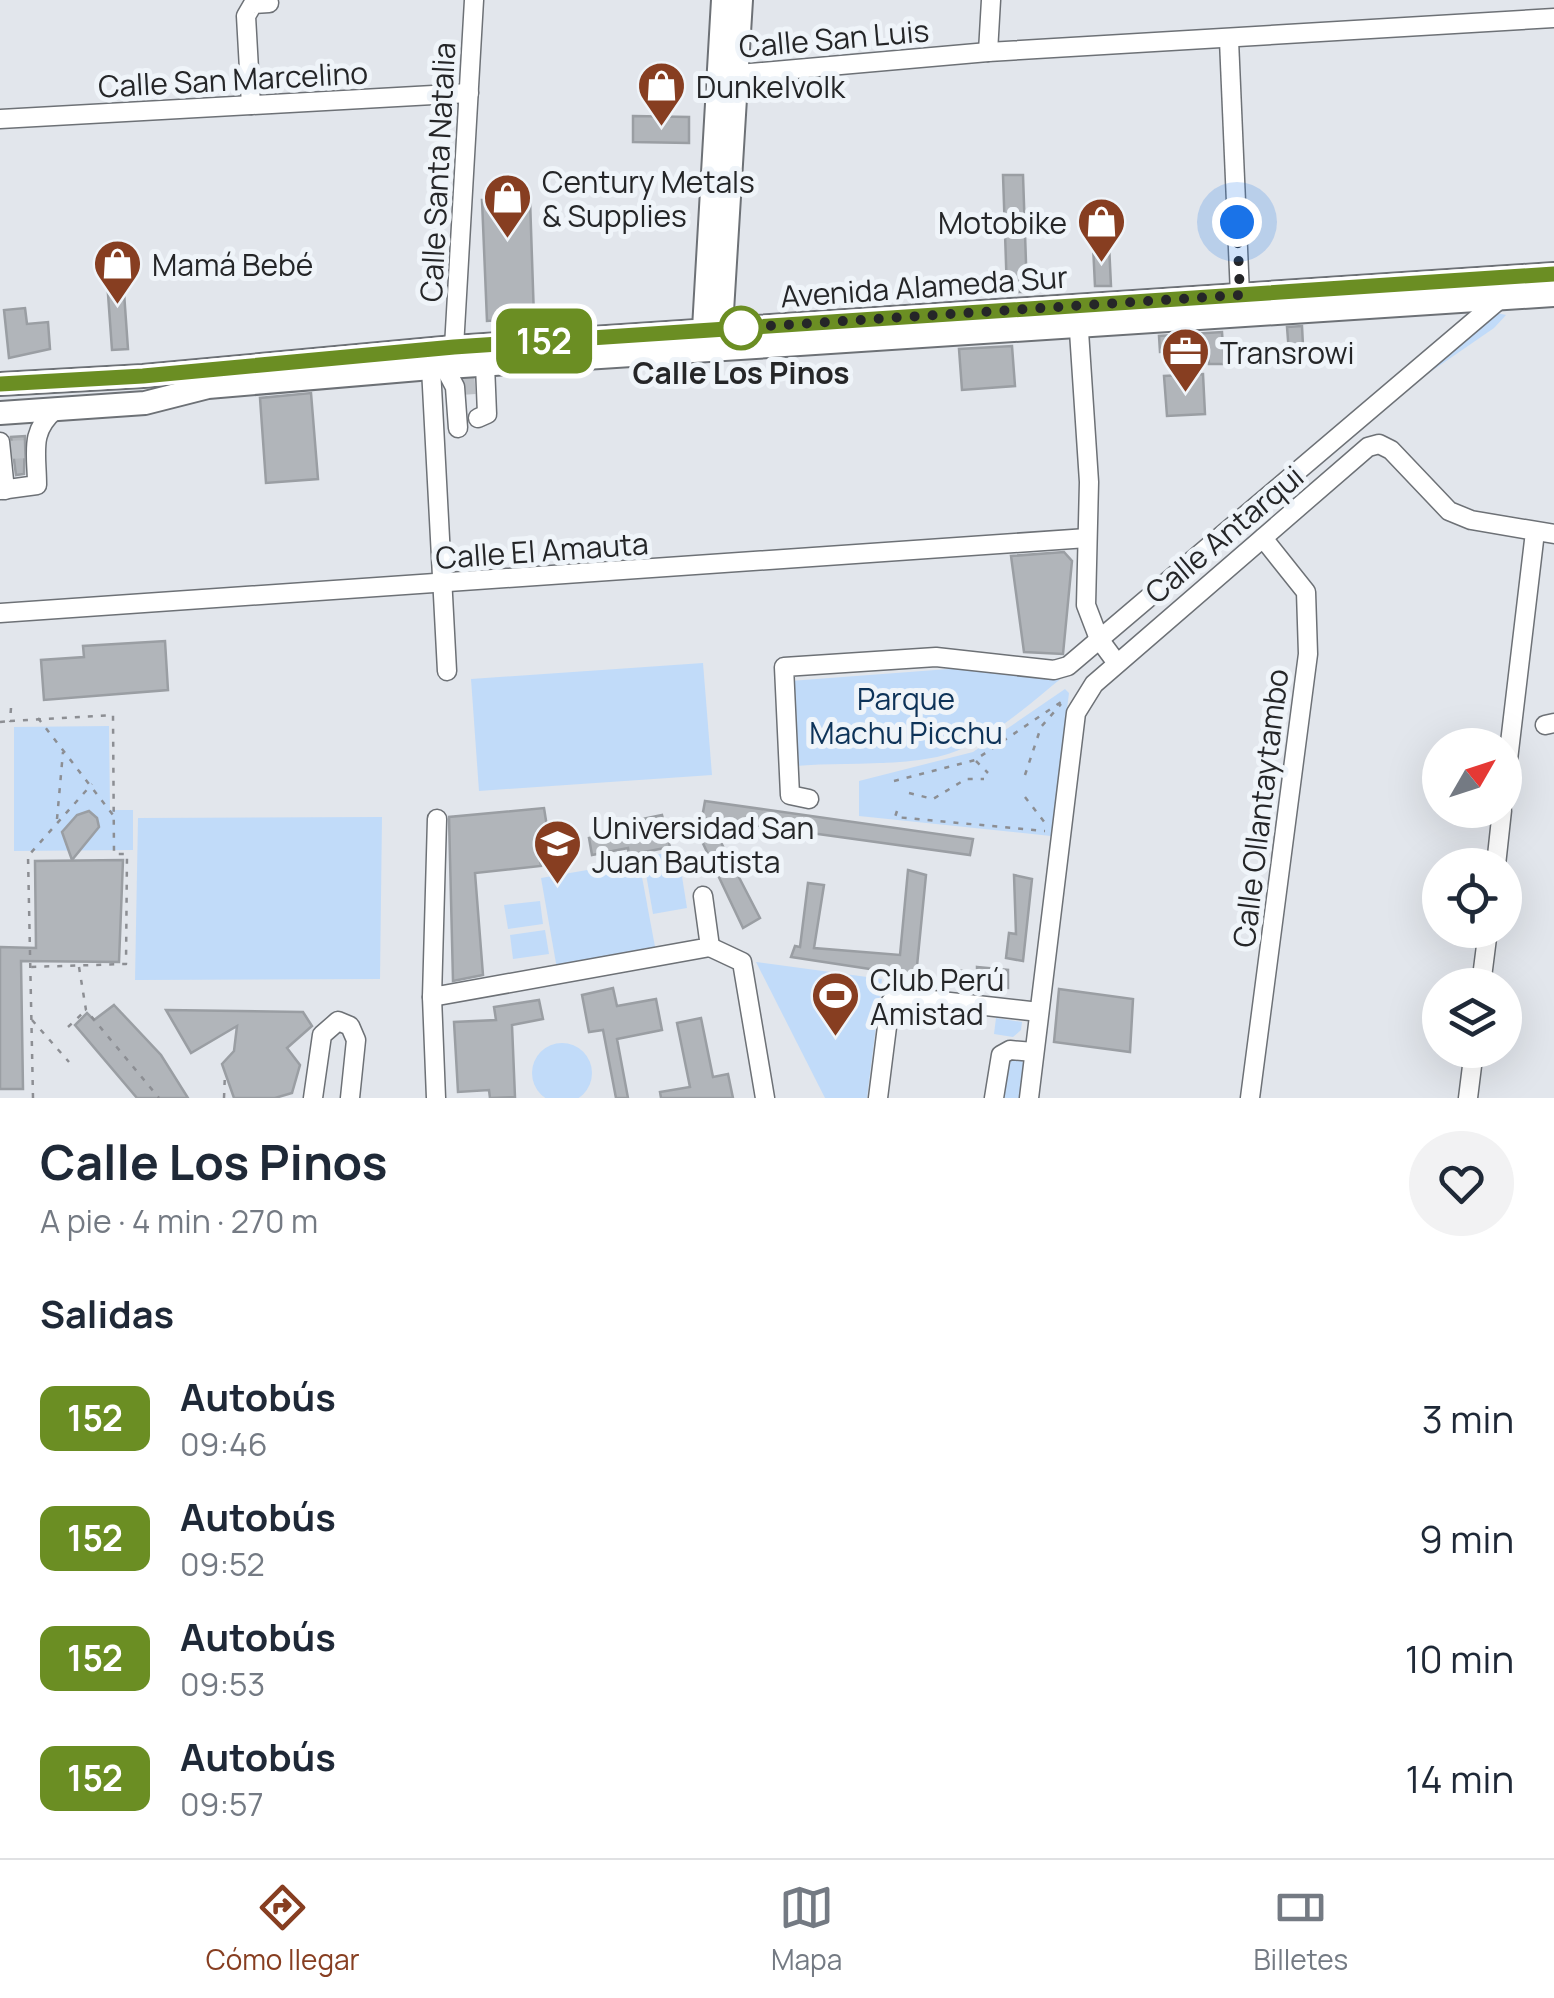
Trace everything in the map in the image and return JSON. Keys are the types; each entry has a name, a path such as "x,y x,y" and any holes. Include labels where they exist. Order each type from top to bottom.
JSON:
{"main road":[{"path":"712,339 727,74 723,0"},
{"path":"727,74 742,0"},
{"name":"Avenida Alameda Sur","path":"1078,315 1240,295 1554,274"},
{"name":"Avenida Alameda Sur","path":"0,413 146,403 208,387 458,376 712,339 1078,315 1554,295"},
{"name":"Avenida Alameda Sur","path":"0,384 143,376 458,376 712,339"}],"street":[{"name":"Calle Santa Natalia","path":"458,376 474,0"},
{"path":"988,52 991,0"},
{"path":"251,105 246,16 253,4 269,4"},
{"name":"Calle San Luis","path":"727,74 988,52 1554,18"},
{"path":"1229,40 1240,295"},
{"name":"Calle San Marcelino","path":"0,119 469,93"},
{"path":"809,799 790,796 784,667 936,657 1054,670 1068,666 1499,300"},
{"path":"1078,315 1089,482 1086,606 1099,639 1116,662"},
{"path":"458,376 466,424"},
{"path":"435,439 487,414 458,376"},
{"path":"447,671 435,439 458,376"},
{"path":"2,448 2,490 36,487 31,448 37,428 55,410"},
{"name":"Calle Antarqui","path":"1029,1098 1076,713 1082,698 1116,662 1368,448 1379,444 1390,450 1449,511 1471,520 1544,533"},
{"path":"1514,728 1544,533"},
{"name":"Calle El Amauta","path":"0,613 1087,538"},
{"name":"Calle Ollantaytambo","path":"1250,1098 1308,654 1306,592 1263,538"},
{"path":"436,1098 432,997 437,819"},
{"path":"703,896 710,948"},
{"path":"432,997 710,948 742,962 766,1098"},
{"path":"878,1098 890,1002 896,996 1039,1012"},
{"path":"313,1098 322,1036 338,1021 350,1026 356,1040 350,1098"},
{"path":"994,1098 1000,1055 1010,1050 1034,1052"},
{"path":"1468,1098 1472,1068"}],"path":[{"path":"1063,718 1065,699"},
{"path":"894,781 975,760 1065,699"},
{"path":"1024,776 1041,728 1065,699"},
{"path":"10,721 11,708"},
{"path":"0,722 113,715 114,854 128,854 126,964 29,967"},
{"path":"38,717 114,818"},
{"path":"62,831 56,823 63,751"},
{"path":"975,760 988,773"},
{"path":"909,793 933,799 966,779 984,779"},
{"path":"33,1098 28,856 92,784"},
{"path":"1025,797 1048,828"},
{"path":"1048,828 1051,810"},
{"path":"898,812 896,816 1048,828"},
{"path":"79,966 86,1010 158,1098"},
{"path":"22,1010 30,1010"},
{"path":"68,1026 86,1010"},
{"path":"31,1019 69,1062"},
{"path":"22,1033 31,1033"},
{"path":"23,1065 32,1064"},
{"path":"224,1098 225,1073"}],"green space":[{"path":"1497,313 1506,315 1494,328 1407,388"},
{"path":"703,663 712,775 479,791 471,679"},
{"name":"Parque Machu Picchu","path":"975,667 1063,677 994,731 948,754 893,762 795,766 790,681"},
{"name":"Parque Machu Picchu","path":"1065,689 1069,693 1051,836 859,816 859,781 973,752"},
{"path":"109,726 110,810 133,810 133,850 14,851 14,727"},
{"path":"382,817 380,979 135,980 138,818"},
{"path":"678,851 687,908 653,914 643,857"},
{"path":"639,861 656,952 557,969 541,878"},
{"path":"540,901 543,924 508,929 504,905"},
{"path":"545,930 549,954 513,959 510,935"},
{"name":"Club Perú Amistad","path":"756,962 882,979 867,1098 825,1098"},
{"path":"996,1018 1022,1022 1021,1030 1013,1037 994,1034"},
{"path":"551,1046 573,1046 589,1062 589,1084 576,1098 548,1098 535,1084 535,1062"},
{"path":"1015,1056 1024,1063 1020,1098 998,1098 1003,1064"}],"building":[{"name":"Dunkelvolk","path":"633,116 689,117 689,143 633,142"},
{"path":"1003,175 1023,175 1027,292 1007,292"},
{"name":"Century Metals & Supplies","path":"530,199 534,318 487,321 482,200"},
{"name":"Motobike","path":"1109,244 1111,286 1095,286 1093,245"},
{"name":"Mamá Bebé","path":"122,264 128,349 112,350 106,266"},
{"path":"25,308 27,324 48,322 50,349 9,358 4,310"},
{"path":"1302,326 1304,365 1290,366 1287,327"},
{"path":"1222,332 1224,364 1209,364 1208,350 1160,352 1159,336"},
{"path":"1012,346 1015,386 962,390 959,349"},
{"name":"Transrowi","path":"1203,374 1205,414 1167,416 1164,376"},
{"path":"311,393 318,479 266,483 260,398"},
{"path":"25,436 24,474 16,475 11,437"},
{"path":"1064,552 1072,561 1063,654 1024,652 1011,556"},
{"path":"165,641 168,690 44,700 41,660 84,657 83,646"},
{"path":"705,801 973,839 970,855 702,818"},
{"path":"544,808 550,846 538,847 541,866 475,873 483,975 453,981 449,817"},
{"path":"89,811 97,818 99,827 72,860 62,832 77,815"},
{"path":"662,815 670,847 629,855 628,848 592,855 589,838 624,831 623,823"},
{"path":"713,827 760,918 743,928 699,835"},
{"path":"123,860 119,962 21,961 23,1089 0,1089 0,947 36,948 35,861"},
{"path":"908,870 926,875 916,976 791,957 795,946 800,947 808,883 824,885 814,948 900,955"},
{"path":"1014,875 1032,879 1023,961 1006,958 1009,933 1016,934"},
{"path":"977,967 1008,970 1008,988 946,985 948,968 977,974"},
{"path":"613,988 617,1006 656,999 662,1030 617,1039 628,1098 616,1098 603,1030 589,1032 582,995"},
{"path":"1059,989 1133,999 1130,1052 1054,1042"},
{"path":"539,1000 543,1019 512,1025 515,1097 490,1098 489,1090 458,1092 454,1022 496,1020 494,1007"},
{"path":"114,1005 161,1055 188,1098 137,1098 75,1025 87,1013 94,1020"},
{"path":"166,1010 303,1012 312,1026 287,1048 300,1065 292,1093 275,1098 234,1098 222,1064 234,1051 237,1026 191,1053"},
{"path":"701,1018 713,1077 728,1074 733,1098 661,1098 660,1092 690,1087 677,1023"}],"tunnel":[{"path":"460,386 475,385"},
{"path":"6,450 28,449"}],"bus line":[{"name":"152","path":"0,384 143,376 454,347 1554,274"}],"place":[{"name":"Dunkelvolk","path":"661,128"},
{"name":"Century Metals & Supplies","path":"507,240"},
{"name":"Motobike","path":"1102,264"},
{"name":"Mamá Bebé","path":"117,306"},
{"name":"Calle Los Pinos","path":"741,328"},
{"name":"Transrowi","path":"1185,394"},
{"name":"Universidad San Juan Bautista","path":"557,886"},
{"name":"Club Perú Amistad","path":"835,1038"}],"route":[{"path":"741,328 1240,295 1237,222"}]}
